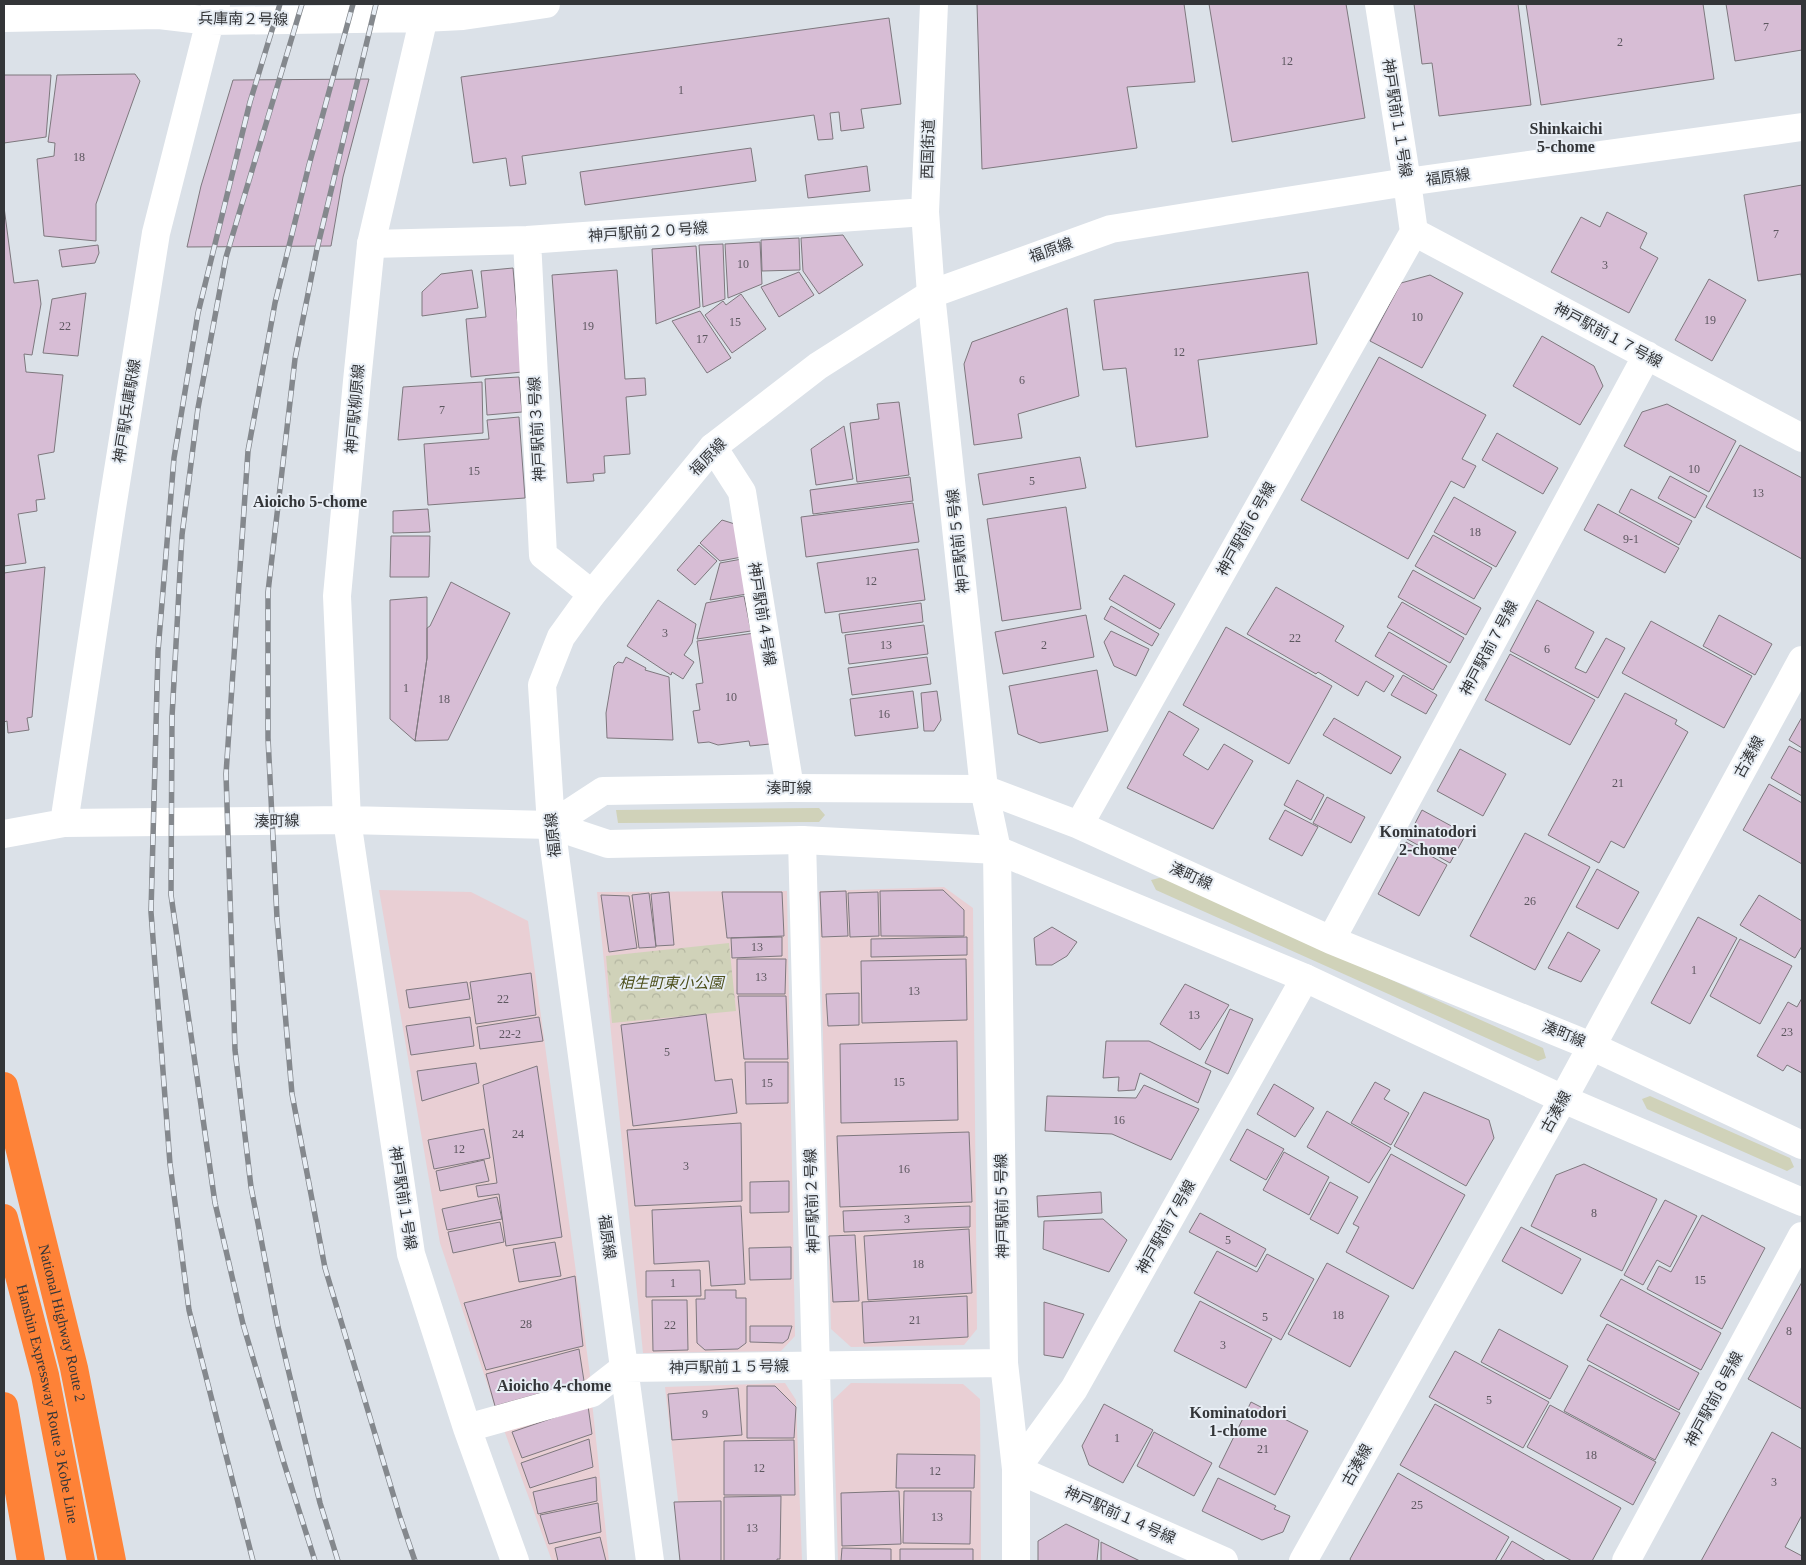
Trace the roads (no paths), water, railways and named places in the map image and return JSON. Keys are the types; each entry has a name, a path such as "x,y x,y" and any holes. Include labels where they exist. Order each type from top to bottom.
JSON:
{"highway":[{"name":"National Highway Route 2","path":"4,1086 74,1368 112,1560"},
{"name":"Hanshin Expressway Route 3 Kobe Line","path":"4,1218 45,1375 81,1561"},
{"path":"4,1406 31,1561"}],"street":[{"name":"兵庫南２号線","path":"4,18 74,10 159,15 213,12 425,11 463,16 546,4"},
{"name":"西国街道","path":"931,294 925,212 934,4"},
{"name":"神戸駅前１１号線","path":"1379,4 1414,232"},
{"name":"神戸駅柳原線","path":"347,820 337,596 371,244 425,11"},
{"name":"神戸駅兵庫駅線","path":"64,823 156,233 213,12"},
{"name":"福原線","path":"650,1561 551,825 542,685 561,637 592,594 713,447 818,366 931,294 1112,228 1407,182 1802,127"},
{"name":"神戸駅前２０号線","path":"371,244 527,240 925,212"},
{"name":"神戸駅前１７号線","path":"1414,232 1802,438"},
{"name":"神戸駅前６号線","path":"1079,825 1414,232"},
{"name":"神戸駅前３号線","path":"527,240 543,555 592,594"},
{"name":"神戸駅前５号線","path":"931,294 984,788"},
{"name":"神戸駅前７号線","path":"1331,940 1647,355"},
{"name":"神戸駅前４号線","path":"713,447 742,492 790,788"},
{"name":"古湊線","path":"1303,1561 1563,1099 1802,660"},
{"name":"湊町線","path":"551,825 603,791 790,788 984,788 1079,825 1331,940 1591,1046 1802,1144"},
{"path":"984,788 997,850"},
{"name":"湊町線","path":"4,834 64,823 347,820 551,825 608,844 802,840 997,850 1305,978 1563,1099 1802,1202"},
{"name":"神戸駅前１号線","path":"347,820 411,1254 467,1428 515,1561"},
{"name":"神戸駅前２号線","path":"802,840 821,1561"},
{"name":"神戸駅前５号線","path":"997,850 1004,1363 1016,1469 1016,1561"},
{"name":"神戸駅前７号線","path":"1016,1469 1074,1390 1305,978"},
{"name":"神戸駅前８号線","path":"1626,1561 1802,1236"},
{"name":"神戸駅前１５号線","path":"624,1368 1004,1363"},
{"path":"467,1428 592,1393 624,1368"},
{"name":"神戸駅前１４号線","path":"1016,1469 1224,1561"}],"railway":[{"path":"253,1561 189,1310 170,1164 151,912 158,651 174,458 198,313 250,102 280,4"},
{"path":"302,4 226,257 198,408 182,535 172,717 171,895 215,1203 243,1324 315,1561"},
{"path":"338,1561 320,1503 278,1327 251,1187 235,1050 226,774 248,451 275,303 309,165 353,4"},
{"path":"376,4 317,249 295,359 268,592 268,738 277,918 292,1094 325,1268 415,1561"}],"district":[{"name":"Shinkaichi 5-chome","path":"1566,137"},
{"name":"Aioicho 5-chome","path":"310,501"},
{"name":"Kominatodori 2-chome","path":"1428,840"},
{"name":"Aioicho 4-chome","path":"554,1385"},
{"name":"Kominatodori 1-chome","path":"1238,1421"}],"park label":[{"name":"相生町東小公園","path":"671,983"}]}
